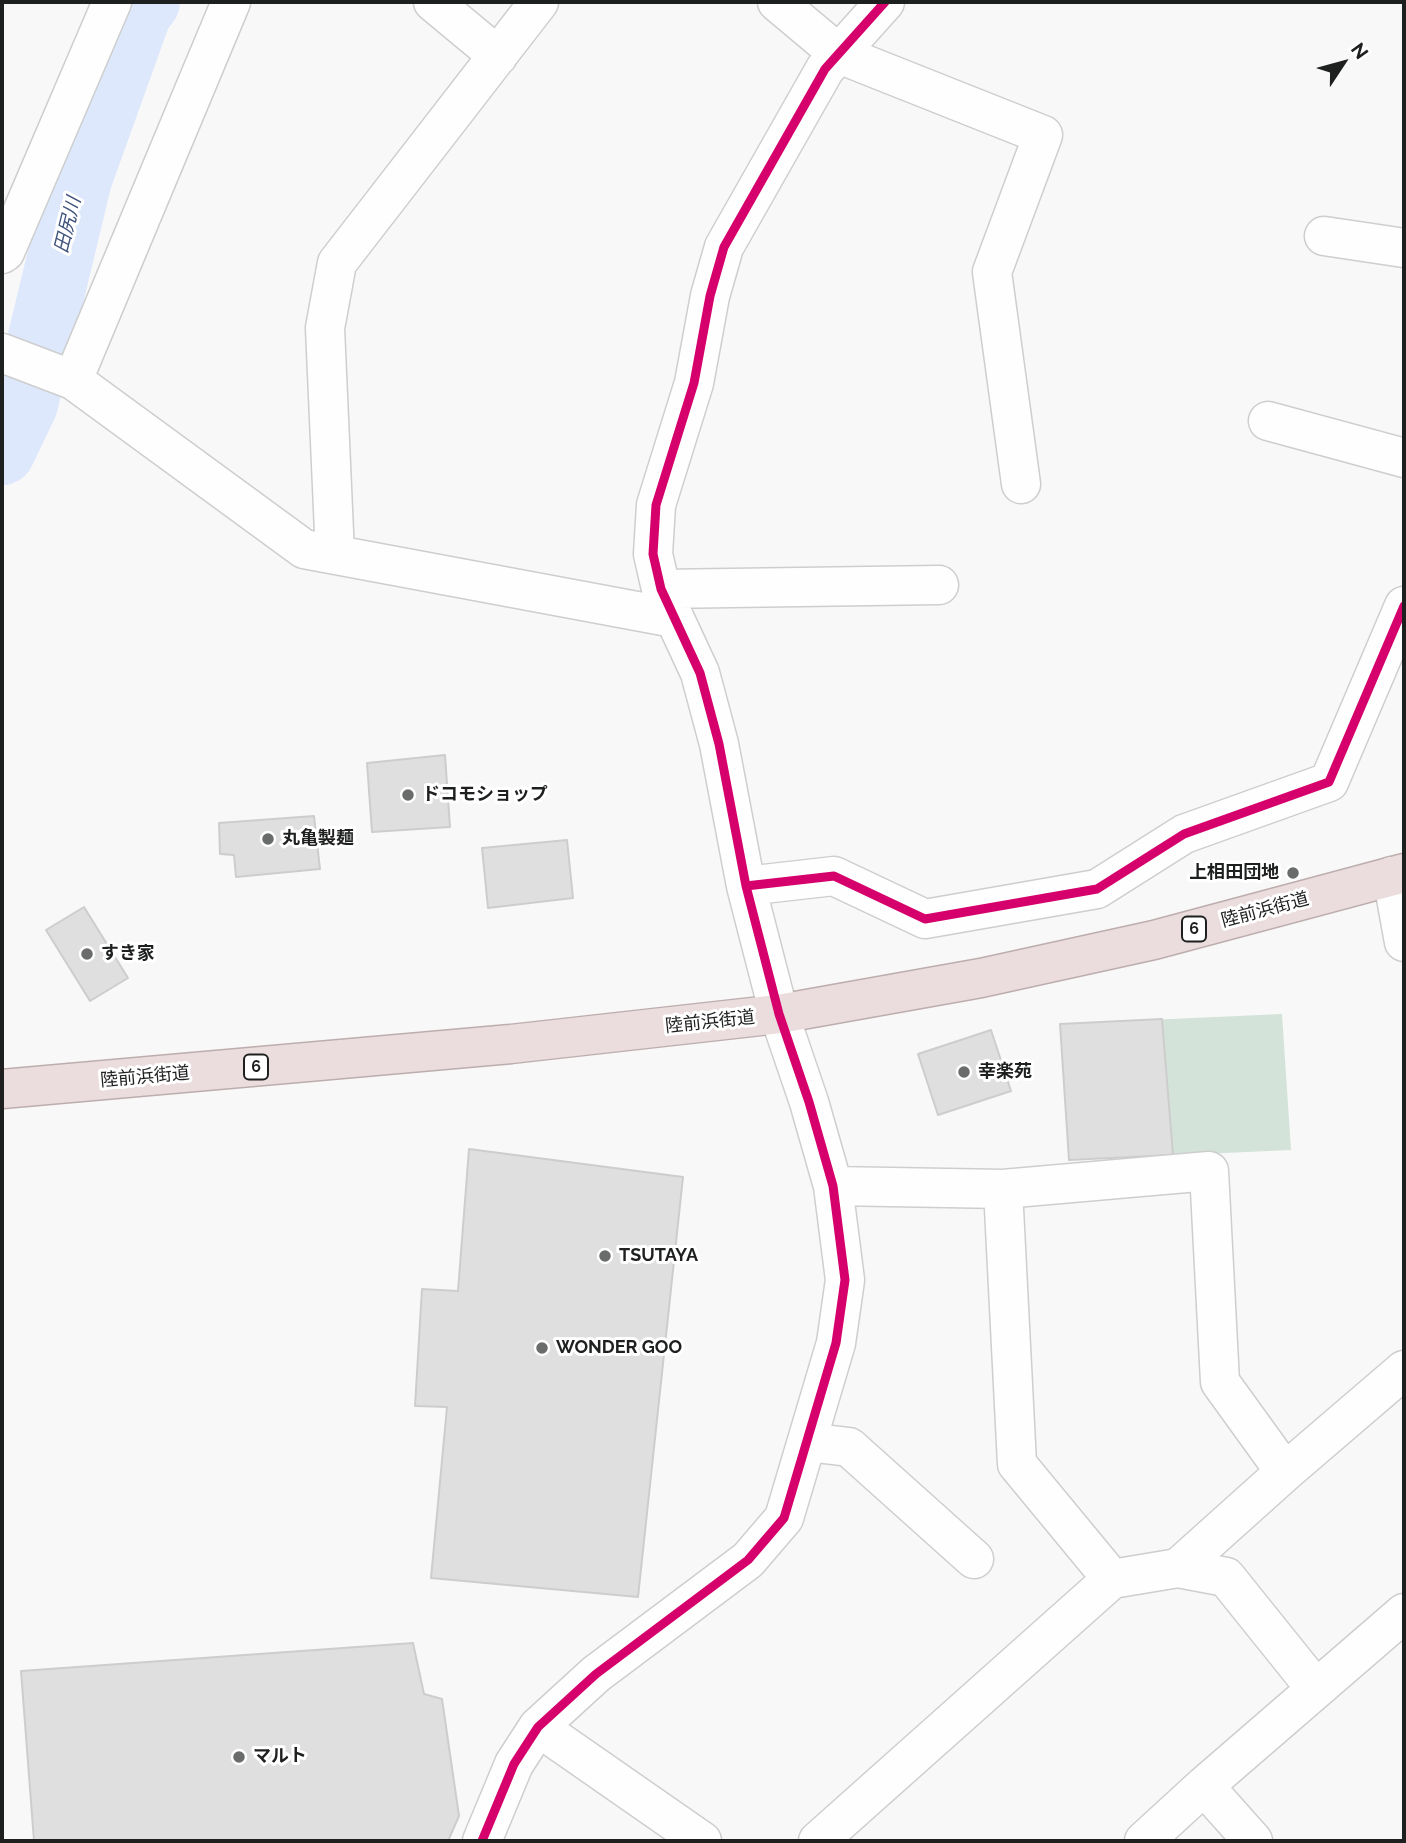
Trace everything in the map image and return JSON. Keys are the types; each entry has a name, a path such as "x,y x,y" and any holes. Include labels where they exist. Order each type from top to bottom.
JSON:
{"highway":[{"name":"陸前浜街道","path":"2,1089 511,1044 779,1014 981,978 1154,940 1398,874"}],"street":[{"path":"2,254 112,2"},
{"path":"64,377 231,2"},
{"path":"433,2 498,56"},
{"path":"335,555 325,328 337,262 540,2"},
{"path":"776,2 839,54 1044,135 992,272 1021,484"},
{"path":"482,1841 514,1764 538,1727 596,1674 748,1560 784,1518 836,1343 845,1280 833,1186 809,1102 779,1014 746,886 719,744 704,685 667,603 653,554 656,505 694,383 710,296 724,247 825,69 885,2"},
{"path":"1324,236 1404,248"},
{"path":"7,355 64,377 304,549 667,603 939,585"},
{"path":"1268,421 1404,458"},
{"path":"746,886 834,876 925,919 1097,889 1184,834 1329,782 1404,606"},
{"path":"1398,874 1404,942"},
{"path":"833,1186 1003,1189 1209,1171 1220,1382 1285,1472"},
{"path":"1003,1189 1017,1464 1112,1579"},
{"path":"1178,1568 1404,1370"},
{"path":"807,1442 849,1447 974,1559"},
{"path":"818,1841 1112,1579 1178,1568 1226,1577 1316,1689"},
{"path":"1144,1841 1404,1613"},
{"path":"538,1727 702,1841"},
{"path":"1204,1786 1253,1841"}],"shaded area":[{"path":"1282,1014 1291,1150 1069,1160 1060,1024"}],"building":[{"name":"ドコモショップ","path":"445,755 450,827 372,832 367,763"},
{"name":"丸亀製麺","path":"314,816 320,869 236,877 234,855 220,854 219,823"},
{"path":"567,840 573,898 488,908 482,848"},
{"name":"すき家","path":"84,907 128,978 90,1001 46,930"},
{"path":"1162,1019 1173,1155 1069,1160 1060,1024"},
{"name":"幸楽苑","path":"991,1030 1011,1091 938,1115 918,1054"},
{"name":"WONDER GOO","path":"469,1149 683,1177 638,1597 431,1578 447,1407 415,1406 422,1289 458,1291"},
{"name":"マルト","path":"413,1643 424,1694 442,1699 459,1816 448,1841 34,1841 21,1671"}],"waterway":[{"name":"田尻川","path":"2,452 25,404 79,179 139,12 147,2"}],"cycle path":[{"path":"482,1841 514,1764 538,1727 596,1674 748,1560 784,1518 836,1343 845,1280 833,1186 809,1102 779,1014 746,886 719,744 700,673 661,589 653,554 656,505 694,383 710,296 724,247 825,69 885,2"},
{"path":"746,886 834,876 925,919 1097,889 1184,834 1329,782 1404,606"}],"place":[{"name":"ドコモショップ","path":"408,795"},
{"name":"丸亀製麺","path":"268,839"},
{"name":"上相田団地","path":"1293,873"},
{"name":"すき家","path":"87,954"},
{"name":"幸楽苑","path":"964,1072"},
{"name":"TSUTAYA","path":"605,1256"},
{"name":"WONDER GOO","path":"542,1348"},
{"name":"マルト","path":"239,1757"}]}
